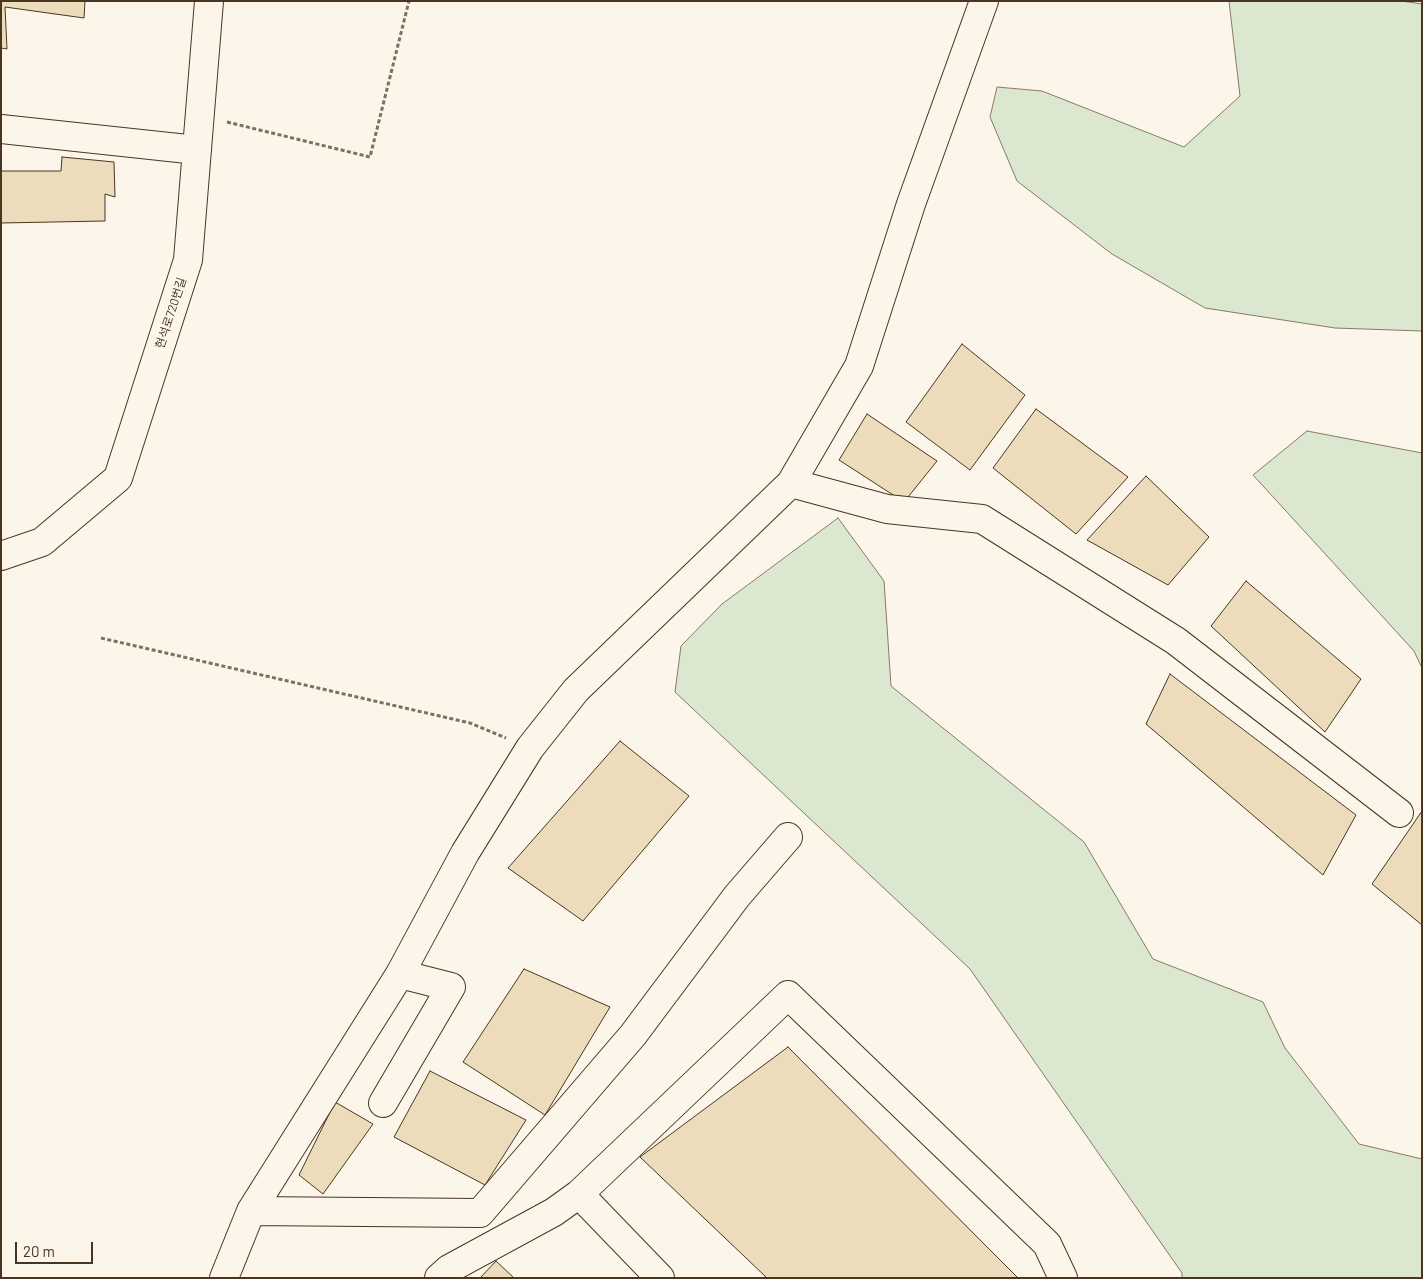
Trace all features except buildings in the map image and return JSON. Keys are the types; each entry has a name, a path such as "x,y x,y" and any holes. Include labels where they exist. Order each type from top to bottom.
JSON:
{"street":[{"name":"현석로720번길","path":"1,556 42,542 118,478 188,260 209,1"},
{"path":"224,1278 251,1211 400,974 465,853 530,748 576,690 791,483 859,366 911,204 984,1"},
{"path":"1,129 197,150"},
{"path":"791,483 887,509 982,519 1176,640 1399,813"},
{"path":"251,1211 480,1213 633,1035 737,896 788,837"},
{"path":"382,1102 451,987 400,974"},
{"path":"439,1278 450,1269 554,1212 580,1194 788,995 1047,1244 1063,1278"},
{"path":"580,1194 660,1278"}],"path":[{"path":"200,115 370,158 409,1"},
{"path":"101,638 470,723 530,748"}],"green space":[{"path":"1229,1 1401,1 1422,4 1422,331 1335,328 1205,308 1112,254 1017,181 990,117 997,87 1042,91 1184,147 1240,96"},
{"path":"1307,431 1422,453 1422,668 1414,651 1253,475"},
{"path":"838,518 884,581 891,686 1084,842 1153,959 1263,1002 1285,1048 1359,1144 1422,1159 1422,1278 1182,1278 1182,1273 970,969 675,692 681,646 722,604"}]}
